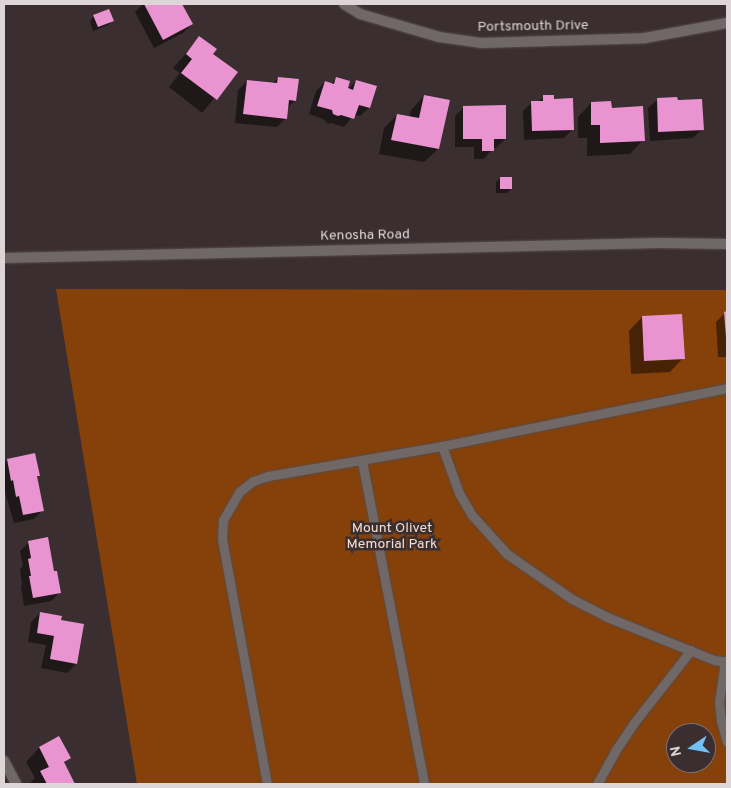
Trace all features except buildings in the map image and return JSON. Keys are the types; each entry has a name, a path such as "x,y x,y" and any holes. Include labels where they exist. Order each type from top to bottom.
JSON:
{"street":[{"name":"Portsmouth Drive","path":"344,4 360,14 439,37 480,43 645,38 727,23"},
{"name":"Kenosha Road","path":"4,258 660,243 727,244"},
{"path":"4,761 16,784"}],"lane":[{"path":"267,784 225,561 223,520 239,492 253,481 268,476 442,446 727,388"},
{"path":"442,446 459,493 471,514 506,554 572,599 607,618 714,660 726,661 719,702 721,721 727,742"},
{"path":"362,461 424,784"},
{"path":"598,784 615,751 633,724 692,650"}],"green space":[{"name":"Mount Olivet Memorial Park","path":"56,289 727,290 727,784 137,784"}]}
